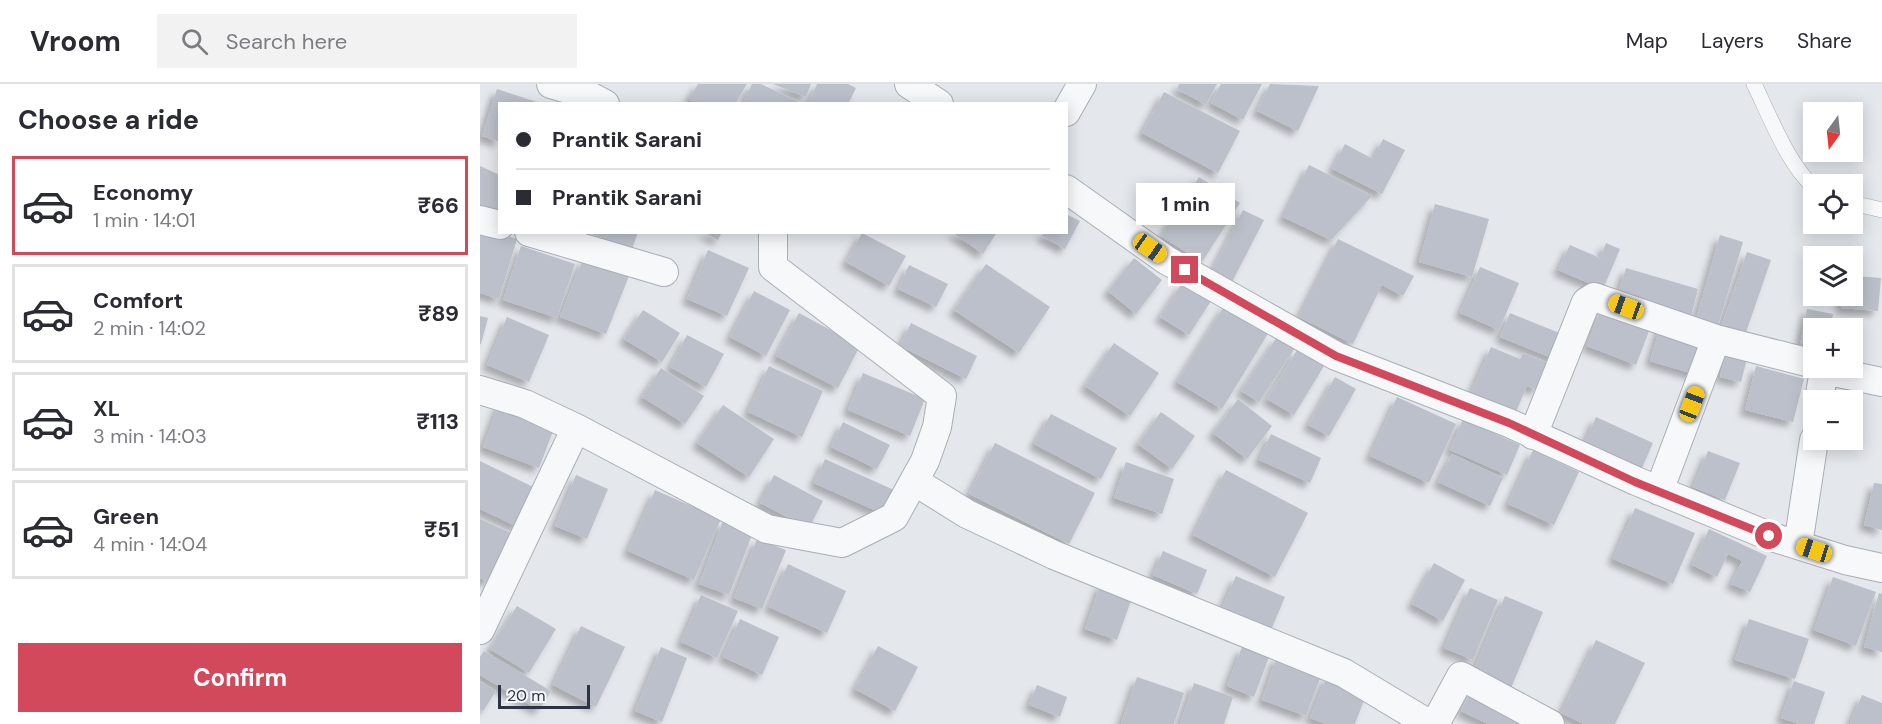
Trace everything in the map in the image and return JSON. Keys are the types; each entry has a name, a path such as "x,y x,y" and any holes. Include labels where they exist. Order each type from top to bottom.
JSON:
{"street":[{"path":"551,84 588,94 602,102"},
{"path":"909,84 936,102"},
{"path":"1068,108 1082,84"},
{"path":"1068,190 1166,260 1336,356 1533,435 1659,491 1798,545 1845,560 1882,568"},
{"path":"480,220 498,224"},
{"path":"536,234 664,272"},
{"path":"480,391 525,404 576,428 767,530 842,543 894,517 914,481 938,428 942,396 773,267 774,234"},
{"path":"1533,435 1586,302 1594,297 1716,339 1803,363"},
{"path":"1659,491 1716,339"},
{"path":"1863,377 1882,382"},
{"path":"480,630 576,428"},
{"path":"1798,545 1812,450"},
{"path":"914,481 967,514 1054,555 1344,673 1429,724"},
{"path":"1436,724 1461,676 1550,724"}],"lane":[{"path":"1754,84 1803,176"},
{"path":"1863,206 1882,210"}],"building":[{"path":"698,84 747,84 736,102 693,102 689,99"},
{"path":"752,84 761,84 799,102 744,102"},
{"path":"773,84 811,84 806,97"},
{"path":"817,84 848,84 856,88 849,102 809,102"},
{"path":"1179,84 1217,84 1206,105 1177,89"},
{"path":"1221,84 1262,84 1243,120 1211,103"},
{"path":"1270,84 1319,86 1298,131 1257,111"},
{"path":"497,89 537,102 498,102 498,141 482,136"},
{"path":"1164,92 1240,131 1218,173 1142,133"},
{"path":"1383,139 1405,150 1382,194 1332,169 1345,144 1373,159"},
{"path":"1309,165 1372,196 1331,240 1283,217"},
{"path":"480,166 498,174 498,214 480,206"},
{"path":"1199,177 1240,203 1202,262 1161,236"},
{"path":"1435,204 1489,219 1472,277 1419,262"},
{"path":"1243,210 1264,220 1232,282 1212,271"},
{"path":"1068,215 1080,221 1065,249 1042,236 1043,234 1068,234"},
{"path":"480,227 517,239 499,299 480,293"},
{"path":"591,234 637,234 632,249"},
{"path":"707,234 721,234 718,240"},
{"path":"861,234 906,256 889,286 846,262"},
{"path":"955,234 996,234 983,254"},
{"path":"1720,235 1743,242 1718,326 1696,319"},
{"path":"1338,239 1414,276 1403,296 1382,285 1353,344 1299,317"},
{"path":"1606,243 1620,249 1603,289 1558,270 1570,245 1600,258"},
{"path":"521,246 575,264 557,318 503,300"},
{"path":"708,250 749,268 727,316 687,299"},
{"path":"1747,252 1771,260 1744,338 1720,330"},
{"path":"1134,258 1162,280 1136,314 1108,291"},
{"path":"583,259 629,276 606,334 560,317"},
{"path":"986,264 1050,307 1019,353 954,310"},
{"path":"909,265 948,284 936,307 898,289"},
{"path":"1480,267 1519,283 1499,330 1460,313"},
{"path":"1626,268 1698,289 1691,316 1618,294"},
{"path":"1863,277 1881,278 1878,311 1841,308 1841,306 1863,306"},
{"path":"1182,283 1211,301 1189,335 1160,317"},
{"path":"754,291 790,310 766,356 730,337"},
{"path":"1225,305 1269,332 1222,409 1177,382"},
{"path":"1601,308 1651,326 1636,365 1587,346"},
{"path":"1807,309 1833,314 1832,318 1805,318"},
{"path":"643,310 680,333 662,362 624,339"},
{"path":"799,313 860,346 838,388 776,356"},
{"path":"1510,313 1567,336 1557,360 1500,337"},
{"path":"480,316 488,318 481,344 480,344"},
{"path":"507,317 549,335 529,382 487,365"},
{"path":"911,323 977,356 966,379 900,346"},
{"path":"1661,324 1708,339 1697,375 1650,361"},
{"path":"1803,330 1803,351 1799,350"},
{"path":"687,335 724,354 706,387 670,367"},
{"path":"1277,337 1295,348 1259,402 1241,391"},
{"path":"1114,343 1159,373 1130,416 1085,386"},
{"path":"1491,347 1520,359 1523,353 1548,363 1537,390 1527,386 1515,414 1470,395"},
{"path":"1297,350 1324,366 1294,415 1267,399"},
{"path":"1726,350 1748,355 1741,382 1720,377"},
{"path":"769,366 823,391 802,437 748,412"},
{"path":"1756,366 1804,379 1793,422 1745,410"},
{"path":"661,368 704,396 685,424 642,397"},
{"path":"863,373 925,399 910,436 848,410"},
{"path":"1335,377 1356,389 1329,436 1308,425"},
{"path":"1397,397 1456,424 1429,483 1370,456"},
{"path":"1238,399 1272,426 1247,459 1213,433"},
{"path":"500,402 556,423 539,468 483,447"},
{"path":"723,405 774,439 749,477 697,443"},
{"path":"1161,412 1195,436 1172,469 1138,444"},
{"path":"1051,414 1117,448 1101,479 1034,444"},
{"path":"1596,417 1653,443 1638,477 1581,451"},
{"path":"1463,419 1520,445 1507,475 1450,450"},
{"path":"843,422 890,445 877,469 831,447"},
{"path":"1271,434 1321,458 1310,483 1259,460"},
{"path":"995,443 1095,493 1069,544 969,494"},
{"path":"1533,450 1579,472 1554,525 1508,504"},
{"path":"1708,451 1740,463 1725,500 1693,487"},
{"path":"1452,454 1503,478 1490,506 1438,482"},
{"path":"825,459 894,490 883,514 814,483"},
{"path":"480,461 537,489 518,527 480,509"},
{"path":"1126,462 1174,479 1162,514 1114,498"},
{"path":"1226,470 1308,513 1275,577 1193,535"},
{"path":"576,475 608,489 587,539 555,526"},
{"path":"774,475 823,501 809,528 760,503"},
{"path":"1874,483 1882,484 1882,530 1864,525"},
{"path":"655,490 721,519 694,580 628,551"},
{"path":"1635,508 1695,533 1673,584 1613,559"},
{"path":"480,519 511,533 489,582 480,578"},
{"path":"723,521 753,532 729,595 699,584"},
{"path":"1709,529 1767,556 1750,592 1731,584 1742,561 1728,554 1717,577 1692,565"},
{"path":"757,539 786,550 762,609 734,598"},
{"path":"1163,551 1207,570 1197,594 1153,575"},
{"path":"1434,563 1465,580 1443,621 1412,604"},
{"path":"788,564 846,591 827,633 769,607"},
{"path":"1236,576 1285,597 1271,630 1222,608"},
{"path":"1833,577 1876,592 1856,646 1814,630"},
{"path":"1101,583 1133,595 1117,640 1085,629"},
{"path":"1470,588 1498,600 1473,660 1444,648"},
{"path":"1879,593 1882,594 1882,652 1864,647"},
{"path":"701,595 738,611 717,658 681,642"},
{"path":"1505,596 1543,612 1511,688 1473,672"},
{"path":"517,606 556,629 529,673 490,649"},
{"path":"740,619 779,637 762,675 723,657"},
{"path":"1749,619 1809,639 1795,679 1735,660"},
{"path":"581,626 625,647 596,707 553,685"},
{"path":"1596,640 1645,663 1615,724 1584,724 1561,713"},
{"path":"878,646 918,667 895,711 855,689"},
{"path":"661,647 687,658 662,722 635,711"},
{"path":"1242,647 1269,657 1254,697 1227,686"},
{"path":"484,651 551,691 539,710 480,675 480,657"},
{"path":"1277,656 1322,673 1306,716 1262,700"},
{"path":"1327,676 1367,692 1355,724 1326,724 1310,718"},
{"path":"1137,677 1184,693 1174,724 1121,724"},
{"path":"480,681 496,691 483,711 480,709"},
{"path":"1794,681 1825,692 1814,724 1799,724 1781,718"},
{"path":"1194,683 1233,697 1224,724 1180,724"},
{"path":"1037,685 1067,697 1060,717 1029,705"},
{"path":"1471,690 1534,724 1488,724 1461,711"},
{"path":"1862,695 1882,703 1882,724 1850,724"}],"route":[{"path":"1185,270 1336,356 1509,423 1635,482 1769,536"}]}
